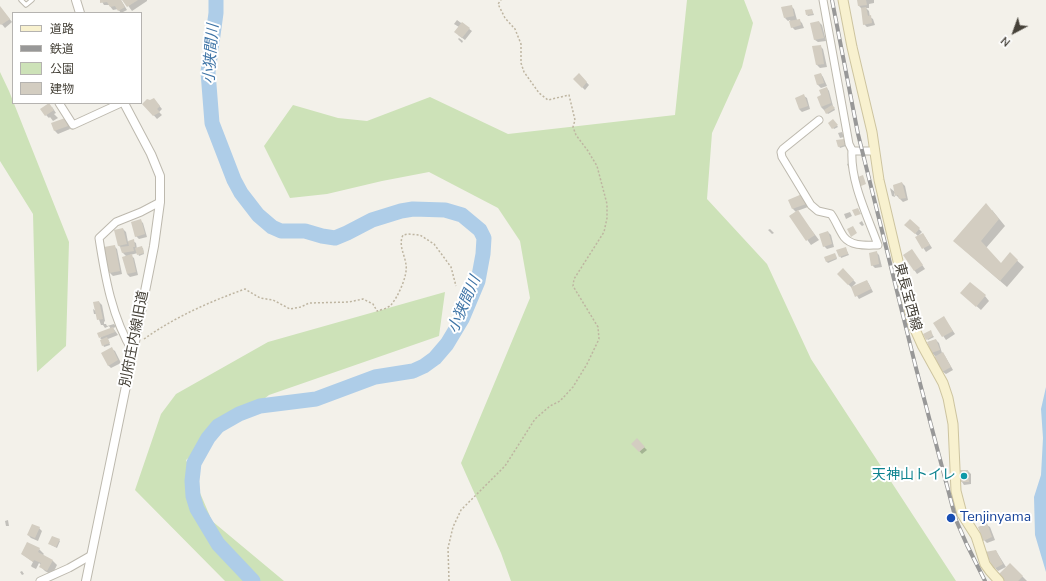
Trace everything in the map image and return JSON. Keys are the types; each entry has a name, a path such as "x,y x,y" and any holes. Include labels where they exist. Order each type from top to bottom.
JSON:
{"main road":[{"name":"東長宝西線","path":"842,0 870,126 884,201 913,325 943,383 948,398 953,424 956,488 958,500 964,519 976,536 985,564 999,581"}],"street":[{"path":"76,0 80,12"},
{"path":"819,120 783,149 781,152 782,157 811,204 818,211 831,214 844,238 857,245 878,245 855,178 852,162 852,150 849,144 823,0"},
{"path":"60,104 73,125 119,104"},
{"name":"別府庄内線旧道","path":"86,581 134,349 154,246 160,202 160,176 151,154 125,104"},
{"path":"852,150 863,152 875,151"},
{"path":"134,349 126,340 115,314 108,289 99,238 116,222 141,212 160,202"},
{"path":"40,581 69,568 90,556"}],"lane":[{"path":"21,0 26,5 32,0"}],"path":[{"path":"449,581 448,548 453,527 461,510 505,466 535,420 550,406 560,401 573,387 587,364 599,339 598,327 573,286 574,279 604,232 607,218 607,204 597,166 576,135 573,127 574,120 569,94 548,100 539,94 524,72 521,63 520,44 515,29 505,18 498,4 501,0"},
{"path":"134,349 163,326 214,300 245,289 260,298 273,300 290,308 301,307 309,303 349,302 363,299 373,304 377,311 390,306 403,284 407,267 400,240 403,235 408,234 420,235 434,244 451,267 456,286"}],"green space":[{"path":"687,0 744,0 753,23 742,67 712,133 707,199 767,264 811,359 956,581 511,581 501,553 461,463 530,298 520,241 498,208 429,172 327,194 290,198 264,146 293,105 338,118 367,121 430,97 508,134 675,115"},
{"path":"0,72 69,242 66,346 37,372 33,214 0,161"},
{"path":"445,292 439,336 269,395 186,460 212,521 284,581 225,581 135,490 161,414 176,394 268,342"}],"water":[{"path":"1046,387 1046,572 1035,535 1034,497 1041,475 1043,438 1041,409"}],"building":[{"path":"100,0 121,0 125,7 118,11 115,6 110,7 107,2 100,3"},
{"path":"122,0 138,0 127,7"},
{"path":"857,0 866,0 867,5 858,6"},
{"path":"792,5 794,16 784,18 781,7"},
{"path":"0,6 10,19 1,25 0,24"},
{"path":"866,7 868,16 871,15 872,23 863,25 861,8"},
{"path":"812,9 813,14 806,15 805,10"},
{"path":"800,19 801,25 791,28 789,21"},
{"path":"819,21 824,38 814,40 810,23"},
{"path":"462,22 470,28 462,38 454,32"},
{"path":"821,45 824,64 816,65 812,46"},
{"path":"579,73 587,82 582,88 573,79"},
{"path":"821,73 824,83 817,85 814,75"},
{"path":"827,87 831,103 821,107 817,97 821,95 819,90"},
{"path":"804,94 808,106 799,109 795,98"},
{"path":"154,98 160,106 157,109 160,112 153,116 142,104 147,99 150,100"},
{"path":"50,104 54,110 45,116 40,109"},
{"path":"832,105 835,108 826,114 824,110"},
{"path":"65,118 68,126 54,131 51,123"},
{"path":"833,119 838,125 832,129 828,123"},
{"path":"844,139 845,145 838,147 836,140"},
{"path":"863,175 866,184 861,186 858,177"},
{"path":"902,182 906,198 899,199 898,195 895,196 893,185"},
{"path":"802,194 806,204 792,209 788,200"},
{"path":"986,203 999,219 981,241 1001,263 1010,252 1018,260 1000,281 953,241"},
{"path":"858,208 861,214 855,216 852,210"},
{"path":"798,210 815,235 806,241 789,216"},
{"path":"141,219 145,234 135,237 131,222"},
{"path":"910,219 920,228 915,234 904,225"},
{"path":"853,226 857,233 851,237 847,229"},
{"path":"123,228 127,244 118,246 114,230"},
{"path":"828,231 832,244 823,247 819,234"},
{"path":"923,233 930,245 922,249 915,237"},
{"path":"134,239 134,251 122,253 120,247 129,246 128,241"},
{"path":"115,245 120,271 109,273 104,247"},
{"path":"142,246 144,253 137,255 135,248"},
{"path":"846,247 848,254 839,257 836,250"},
{"path":"912,249 923,265 914,271 903,255"},
{"path":"877,251 879,264 871,266 869,253"},
{"path":"835,253 837,258 826,262 824,257"},
{"path":"132,254 136,272 127,274 122,257"},
{"path":"843,268 854,280 848,285 837,274"},
{"path":"867,280 871,289 855,297 851,287"},
{"path":"970,282 986,295 976,307 960,293"},
{"path":"99,301 103,319 97,320 93,302"},
{"path":"944,316 953,331 942,337 933,323"},
{"path":"113,327 115,332 99,338 97,333"},
{"path":"931,330 933,336 926,340 923,334"},
{"path":"107,337 110,343 102,346 100,340"},
{"path":"936,339 940,350 931,353 927,342"},
{"path":"112,347 118,360 108,366 101,353"},
{"path":"943,352 951,367 942,372 934,357"},
{"path":"637,438 645,447 639,452 631,444"},
{"name":"天神山トイレ","path":"960,470 968,470 969,482 961,482"},
{"path":"987,523 992,537 983,541 978,527"},
{"path":"32,524 40,527 35,538 27,535"},
{"path":"52,536 60,539 56,547 48,544"},
{"path":"27,542 40,548 38,552 53,560 47,571 39,567 41,563 34,560 33,562 21,554"},
{"path":"996,550 1003,564 994,569 985,552"},
{"path":"1010,563 1023,576 1018,581 1002,581 997,576"}],"waterway":[{"name":"小狭間川","path":"216,0 216,13 208,72 212,123 234,180 241,193 258,215 272,227 281,231 305,231 335,238 372,220 401,211 413,209 445,210 462,215 480,230 484,238 483,254 478,281 462,319 447,344 435,358 424,366 413,371 375,377 316,399 260,406 239,414 218,426 208,438 194,463 192,481 193,496 197,509 218,544 253,581"}],"railway":[{"path":"832,0 858,134 916,368 956,520 985,581"}],"place":[{"name":"天神山トイレ","path":"964,476"},
{"name":"Tenjinyama","path":"951,518"}]}
